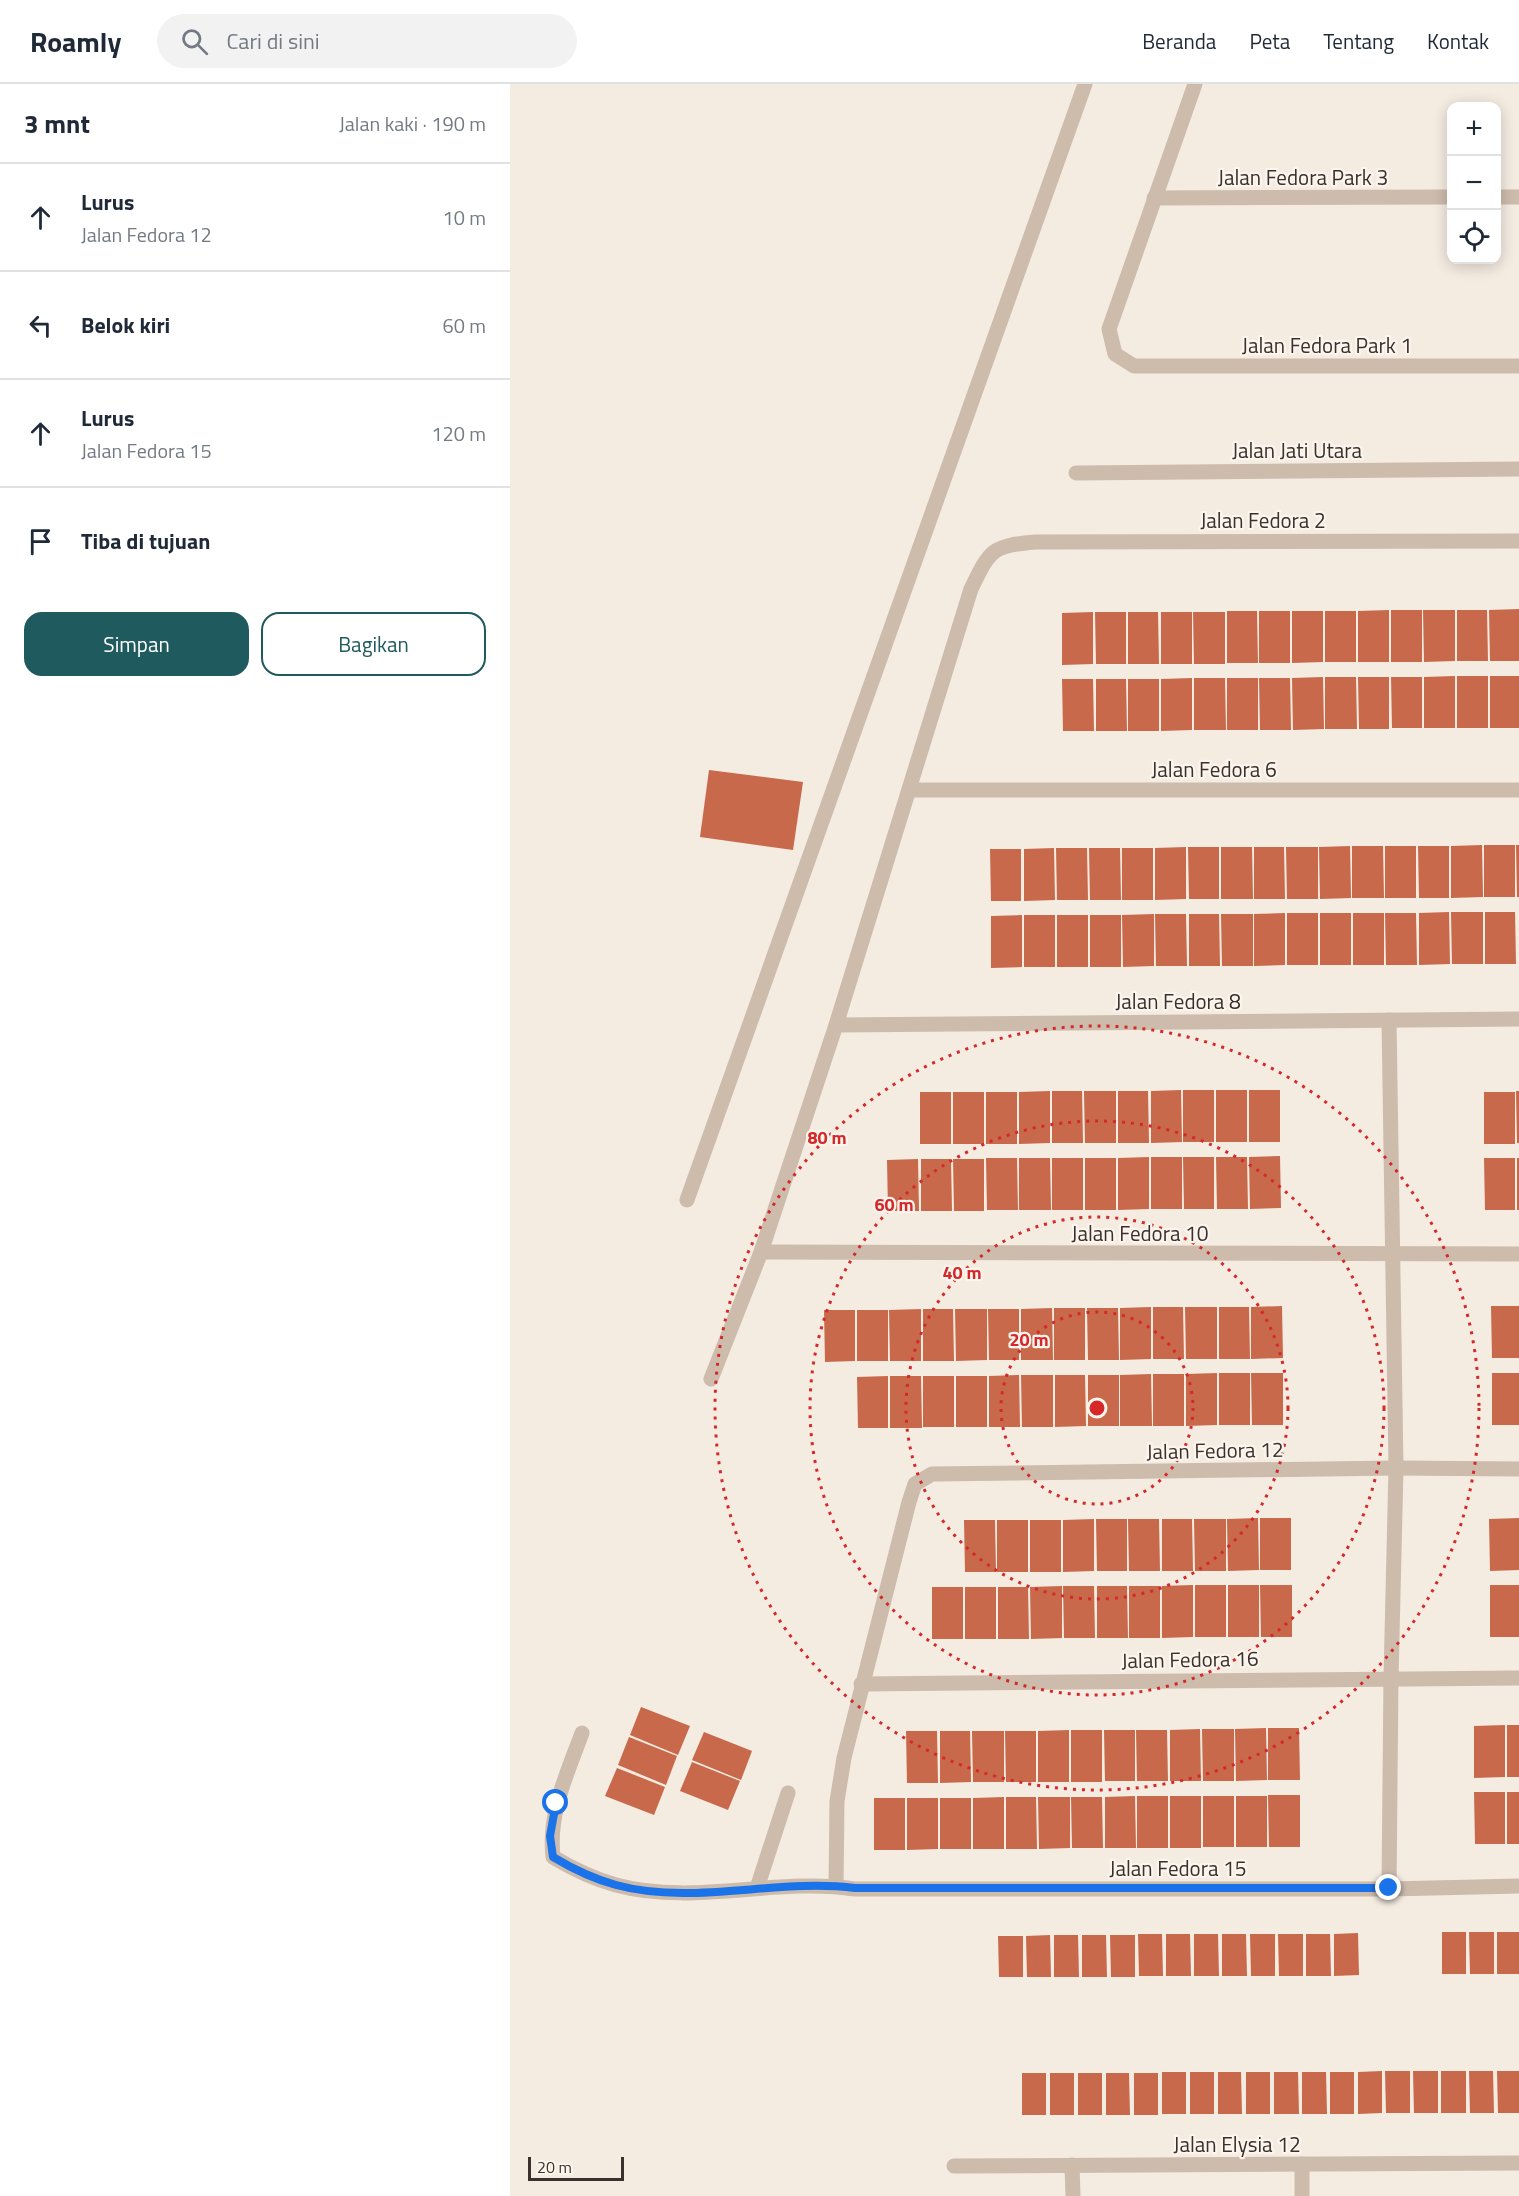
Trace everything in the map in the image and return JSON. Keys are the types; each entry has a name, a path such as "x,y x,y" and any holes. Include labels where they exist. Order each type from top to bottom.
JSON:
{"street":[{"path":"687,1200 1085,84"},
{"path":"1154,198 1195,84"},
{"name":"Jalan Fedora Park 3","path":"1154,198 1447,197"},
{"path":"1501,197 1519,197"},
{"name":"Jalan Fedora Park 1","path":"1154,198 1109,329 1114,354 1134,366 1519,366"},
{"name":"Jalan Jati Utara","path":"1076,473 1519,470"},
{"name":"Jalan Fedora 2","path":"909,790 971,588 987,557 1007,545 1035,542 1519,541"},
{"path":"711,1379 761,1252 836,1025 909,790"},
{"name":"Jalan Fedora 6","path":"909,790 1519,790"},
{"name":"Jalan Fedora 8","path":"836,1025 1519,1019"},
{"path":"1389,1020 1396,1468 1389,1888"},
{"name":"Jalan Fedora 10","path":"761,1252 1519,1254"},
{"name":"Jalan Fedora 12","path":"861,1684 915,1484 932,1474 1396,1468 1519,1469"},
{"name":"Jalan Fedora 16","path":"861,1684 1519,1678"},
{"path":"836,1886 837,1801 861,1684"},
{"name":"Jalan Fedora 15","path":"582,1733 556,1803 550,1836 553,1857 601,1881 645,1891 698,1893 757,1888 836,1886 855,1888 1389,1888 1519,1886"},
{"path":"757,1888 788,1793"},
{"name":"Jalan Elysia 12","path":"954,2166 1519,2163"},
{"path":"1302,2164 1302,2196"},
{"path":"1072,2165 1073,2196"}],"building":[{"path":"1519,609 1519,661 1490,661 1489,610"},
{"path":"1389,610 1389,662 1358,662 1358,611"},
{"path":"1391,610 1422,610 1422,662 1391,662"},
{"path":"1423,610 1455,610 1455,661 1424,662"},
{"path":"1457,610 1487,610 1488,661 1457,661"},
{"path":"1227,611 1257,611 1258,663 1227,663"},
{"path":"1259,611 1290,611 1290,663 1259,663"},
{"path":"1292,611 1323,611 1323,662 1292,663"},
{"path":"1325,611 1356,611 1356,662 1325,662"},
{"path":"1093,612 1093,664 1062,665 1062,613"},
{"path":"1095,612 1126,612 1126,664 1096,664"},
{"path":"1128,612 1158,612 1159,664 1128,664"},
{"path":"1161,612 1192,612 1192,664 1161,664"},
{"path":"1193,612 1225,612 1225,664 1194,664"},
{"path":"1455,676 1455,728 1424,728 1424,677"},
{"path":"1457,676 1488,676 1488,728 1457,728"},
{"path":"1490,676 1519,676 1519,728 1490,728"},
{"path":"1323,677 1324,729 1293,730 1292,678"},
{"path":"1325,677 1356,677 1357,729 1325,729"},
{"path":"1358,677 1389,677 1389,729 1359,729"},
{"path":"1391,677 1422,677 1422,728 1392,728"},
{"path":"1192,678 1192,730 1161,731 1161,679"},
{"path":"1194,678 1225,678 1226,730 1194,730"},
{"path":"1227,678 1258,678 1258,730 1227,730"},
{"path":"1259,678 1290,678 1291,730 1260,730"},
{"path":"1062,679 1093,679 1094,731 1063,731"},
{"path":"1096,679 1126,679 1127,731 1096,731"},
{"path":"1128,679 1159,679 1159,731 1128,731"},
{"path":"709,770 803,782 793,850 700,837"},
{"path":"1482,845 1483,897 1451,898 1451,846"},
{"path":"1484,845 1515,845 1515,897 1484,897"},
{"path":"1516,845 1519,845 1519,897 1517,897"},
{"path":"1350,846 1351,898 1320,899 1319,847"},
{"path":"1352,846 1383,846 1384,898 1352,898"},
{"path":"1385,846 1416,846 1416,898 1385,898"},
{"path":"1418,846 1449,846 1449,898 1419,898"},
{"path":"1186,847 1186,899 1155,900 1155,848"},
{"path":"1188,847 1219,847 1219,899 1189,899"},
{"path":"1221,847 1252,847 1253,899 1221,899"},
{"path":"1254,847 1284,847 1285,899 1254,899"},
{"path":"1286,847 1318,847 1318,899 1287,899"},
{"path":"1054,848 1055,900 1024,901 1024,849"},
{"path":"1056,848 1087,848 1088,900 1057,900"},
{"path":"1089,848 1120,848 1121,900 1090,900"},
{"path":"1122,848 1153,848 1153,900 1122,900"},
{"path":"990,849 1021,849 1021,901 991,901"},
{"path":"1449,912 1450,964 1419,965 1419,913"},
{"path":"1451,912 1483,912 1483,964 1452,964"},
{"path":"1485,912 1515,912 1516,964 1485,964"},
{"path":"1285,913 1285,965 1254,966 1254,914"},
{"path":"1287,913 1318,913 1318,965 1287,965"},
{"path":"1320,913 1351,913 1351,965 1320,965"},
{"path":"1353,913 1384,913 1384,965 1353,965"},
{"path":"1385,913 1416,913 1417,965 1386,965"},
{"path":"1154,914 1154,966 1123,967 1122,915"},
{"path":"1155,914 1186,914 1187,966 1156,966"},
{"path":"1189,914 1219,914 1220,966 1189,966"},
{"path":"1221,914 1253,914 1253,966 1222,966"},
{"path":"1022,915 1022,967 991,968 991,916"},
{"path":"1024,915 1055,915 1055,967 1024,967"},
{"path":"1057,915 1088,915 1088,967 1057,967"},
{"path":"1090,915 1121,915 1121,967 1090,967"},
{"path":"1181,1090 1182,1142 1151,1143 1151,1091"},
{"path":"1183,1090 1214,1090 1214,1142 1183,1142"},
{"path":"1216,1090 1247,1090 1247,1142 1216,1142"},
{"path":"1249,1090 1280,1090 1280,1142 1249,1142"},
{"path":"1050,1091 1050,1143 1019,1144 1019,1092"},
{"path":"1052,1091 1082,1091 1083,1143 1052,1143"},
{"path":"1084,1091 1116,1091 1116,1143 1085,1143"},
{"path":"1118,1091 1148,1091 1149,1143 1118,1143"},
{"path":"1516,1091 1519,1091 1519,1143 1517,1143"},
{"path":"920,1092 951,1092 951,1144 920,1144"},
{"path":"953,1092 984,1092 984,1144 953,1144"},
{"path":"986,1092 1017,1092 1017,1144 986,1144"},
{"path":"1484,1092 1515,1092 1515,1144 1484,1144"},
{"path":"1280,1156 1281,1208 1250,1209 1249,1157"},
{"path":"1149,1157 1149,1209 1118,1210 1118,1158"},
{"path":"1151,1157 1182,1157 1182,1209 1151,1209"},
{"path":"1183,1157 1214,1157 1214,1209 1184,1209"},
{"path":"1216,1157 1247,1157 1248,1209 1217,1209"},
{"path":"986,1158 1017,1158 1018,1210 987,1210"},
{"path":"1019,1158 1050,1158 1051,1210 1019,1210"},
{"path":"1052,1158 1083,1158 1083,1210 1052,1210"},
{"path":"1085,1158 1116,1158 1116,1210 1085,1210"},
{"path":"1484,1158 1515,1158 1515,1210 1485,1210"},
{"path":"1517,1158 1519,1158 1519,1210 1517,1210"},
{"path":"918,1159 919,1211 888,1211 887,1160"},
{"path":"921,1159 951,1159 952,1211 921,1211"},
{"path":"953,1159 984,1159 984,1211 954,1211"},
{"path":"1282,1306 1283,1358 1251,1359 1251,1307"},
{"path":"1491,1306 1519,1306 1519,1358 1492,1358"},
{"path":"1151,1307 1151,1359 1120,1360 1120,1308"},
{"path":"1153,1307 1183,1307 1184,1359 1153,1359"},
{"path":"1185,1307 1217,1307 1217,1359 1186,1359"},
{"path":"1219,1307 1249,1307 1250,1359 1219,1359"},
{"path":"1052,1308 1053,1360 1021,1360 1021,1309"},
{"path":"1054,1308 1085,1308 1085,1360 1054,1360"},
{"path":"1087,1308 1118,1308 1119,1360 1088,1360"},
{"path":"921,1309 921,1361 890,1361 889,1310"},
{"path":"923,1309 953,1309 954,1361 923,1361"},
{"path":"955,1309 987,1309 987,1360 956,1361"},
{"path":"988,1309 1019,1309 1019,1360 989,1360"},
{"path":"824,1310 855,1310 855,1361 825,1362"},
{"path":"857,1310 888,1310 888,1361 857,1361"},
{"path":"1217,1373 1217,1425 1186,1426 1186,1374"},
{"path":"1219,1373 1250,1373 1250,1425 1219,1425"},
{"path":"1251,1373 1283,1373 1283,1425 1252,1425"},
{"path":"1492,1373 1519,1373 1519,1425 1492,1425"},
{"path":"1151,1374 1152,1426 1120,1426 1120,1375"},
{"path":"1153,1374 1184,1374 1184,1426 1153,1426"},
{"path":"1019,1375 1020,1427 989,1427 989,1376"},
{"path":"1021,1375 1053,1375 1053,1427 1022,1427"},
{"path":"1055,1375 1085,1375 1086,1426 1055,1427"},
{"path":"1088,1375 1119,1375 1119,1426 1088,1426"},
{"path":"888,1376 888,1428 858,1428 857,1377"},
{"path":"890,1376 921,1376 922,1428 890,1428"},
{"path":"923,1376 954,1376 954,1427 923,1427"},
{"path":"956,1376 987,1376 987,1427 956,1427"},
{"path":"1258,1518 1259,1570 1228,1571 1227,1519"},
{"path":"1260,1518 1291,1518 1291,1570 1260,1570"},
{"path":"1519,1518 1519,1570 1490,1571 1489,1519"},
{"path":"1094,1519 1094,1571 1063,1572 1063,1520"},
{"path":"1096,1519 1127,1519 1127,1571 1097,1571"},
{"path":"1128,1519 1159,1519 1160,1571 1129,1571"},
{"path":"1162,1519 1192,1519 1193,1571 1162,1571"},
{"path":"1194,1519 1226,1519 1226,1571 1195,1571"},
{"path":"964,1520 995,1520 996,1572 965,1572"},
{"path":"997,1520 1028,1520 1028,1572 997,1572"},
{"path":"1030,1520 1061,1520 1061,1572 1030,1572"},
{"path":"1193,1585 1193,1637 1162,1638 1162,1586"},
{"path":"1195,1585 1226,1585 1226,1637 1195,1637"},
{"path":"1228,1585 1259,1585 1259,1637 1228,1637"},
{"path":"1260,1585 1292,1585 1292,1637 1261,1637"},
{"path":"1490,1585 1519,1585 1519,1637 1490,1637"},
{"path":"1062,1586 1062,1638 1031,1639 1030,1587"},
{"path":"1063,1586 1094,1586 1095,1638 1064,1638"},
{"path":"1097,1586 1127,1586 1128,1638 1097,1638"},
{"path":"1129,1586 1160,1586 1160,1638 1129,1638"},
{"path":"932,1587 963,1587 963,1639 932,1639"},
{"path":"965,1587 996,1587 996,1639 965,1639"},
{"path":"998,1587 1028,1587 1029,1639 998,1639"},
{"path":"641,1707 690,1726 678,1755 630,1735"},
{"path":"1505,1725 1505,1777 1474,1778 1474,1726"},
{"path":"1507,1725 1519,1725 1519,1777 1507,1777"},
{"path":"1266,1728 1267,1780 1236,1781 1235,1729"},
{"path":"1268,1728 1299,1728 1300,1780 1268,1780"},
{"path":"1200,1729 1201,1781 1170,1781 1170,1730"},
{"path":"1202,1729 1234,1729 1234,1781 1203,1781"},
{"path":"1069,1730 1069,1782 1038,1782 1038,1731"},
{"path":"1071,1730 1102,1730 1102,1782 1071,1782"},
{"path":"1104,1730 1135,1730 1135,1781 1105,1781"},
{"path":"1136,1730 1167,1730 1168,1781 1137,1781"},
{"path":"906,1731 937,1731 938,1783 907,1783"},
{"path":"940,1731 970,1731 971,1782 940,1783"},
{"path":"972,1731 1004,1731 1004,1782 973,1782"},
{"path":"1005,1731 1036,1731 1036,1782 1006,1782"},
{"path":"704,1732 752,1751 741,1780 692,1760"},
{"path":"629,1737 677,1756 666,1785 618,1765"},
{"path":"692,1762 740,1781 728,1810 680,1791"},
{"path":"617,1768 665,1787 654,1815 605,1796"},
{"path":"1474,1792 1505,1792 1505,1844 1475,1844"},
{"path":"1507,1792 1519,1792 1519,1844 1507,1844"},
{"path":"1268,1795 1300,1795 1300,1847 1269,1847"},
{"path":"1135,1796 1136,1848 1105,1848 1105,1797"},
{"path":"1137,1796 1168,1796 1168,1848 1137,1848"},
{"path":"1170,1796 1201,1796 1201,1848 1170,1848"},
{"path":"1203,1796 1234,1796 1234,1847 1203,1847"},
{"path":"1236,1796 1267,1796 1267,1847 1236,1847"},
{"path":"1004,1797 1004,1849 973,1849 973,1798"},
{"path":"1006,1797 1036,1797 1037,1849 1006,1849"},
{"path":"1038,1797 1070,1797 1070,1848 1039,1849"},
{"path":"1071,1797 1102,1797 1103,1848 1072,1848"},
{"path":"874,1798 905,1798 905,1850 874,1850"},
{"path":"907,1798 938,1798 938,1849 907,1850"},
{"path":"940,1798 971,1798 971,1849 940,1849"},
{"path":"1442,1932 1466,1932 1466,1974 1442,1974"},
{"path":"1469,1932 1494,1932 1494,1974 1470,1974"},
{"path":"1497,1932 1519,1932 1519,1974 1497,1974"},
{"path":"1358,1933 1359,1975 1334,1976 1334,1934"},
{"path":"1138,1934 1162,1934 1163,1976 1139,1976"},
{"path":"1166,1934 1190,1934 1191,1976 1166,1976"},
{"path":"1194,1934 1218,1934 1219,1976 1194,1976"},
{"path":"1222,1934 1246,1934 1247,1976 1222,1976"},
{"path":"1250,1934 1275,1934 1275,1976 1251,1976"},
{"path":"1278,1934 1303,1934 1303,1976 1279,1976"},
{"path":"1306,1934 1330,1934 1331,1976 1306,1976"},
{"path":"1050,1935 1051,1977 1027,1977 1026,1936"},
{"path":"1054,1935 1078,1935 1079,1977 1054,1977"},
{"path":"1082,1935 1106,1935 1107,1977 1082,1977"},
{"path":"1110,1935 1135,1935 1135,1977 1111,1977"},
{"path":"998,1936 1023,1936 1023,1977 999,1977"},
{"path":"1382,2071 1382,2113 1358,2114 1358,2072"},
{"path":"1385,2071 1410,2071 1410,2113 1386,2113"},
{"path":"1413,2071 1438,2071 1438,2113 1414,2113"},
{"path":"1441,2071 1466,2071 1466,2113 1441,2113"},
{"path":"1469,2071 1493,2071 1494,2113 1470,2113"},
{"path":"1497,2071 1519,2071 1519,2113 1498,2113"},
{"path":"1162,2072 1186,2072 1186,2114 1162,2114"},
{"path":"1190,2072 1214,2072 1214,2114 1190,2114"},
{"path":"1218,2072 1241,2072 1242,2114 1218,2114"},
{"path":"1246,2072 1270,2072 1270,2114 1246,2114"},
{"path":"1274,2072 1298,2072 1299,2114 1274,2114"},
{"path":"1302,2072 1326,2072 1327,2114 1302,2114"},
{"path":"1330,2072 1354,2072 1354,2114 1330,2114"},
{"path":"1022,2073 1046,2073 1046,2115 1022,2115"},
{"path":"1050,2073 1074,2073 1074,2115 1050,2115"},
{"path":"1078,2073 1102,2073 1102,2115 1078,2115"},
{"path":"1106,2073 1129,2073 1130,2115 1106,2115"},
{"path":"1134,2073 1158,2073 1158,2115 1134,2115"}],"route":[{"path":"556,1803 550,1836 553,1857 601,1881 645,1891 698,1893 757,1888 836,1886 855,1888 1389,1888"}]}
